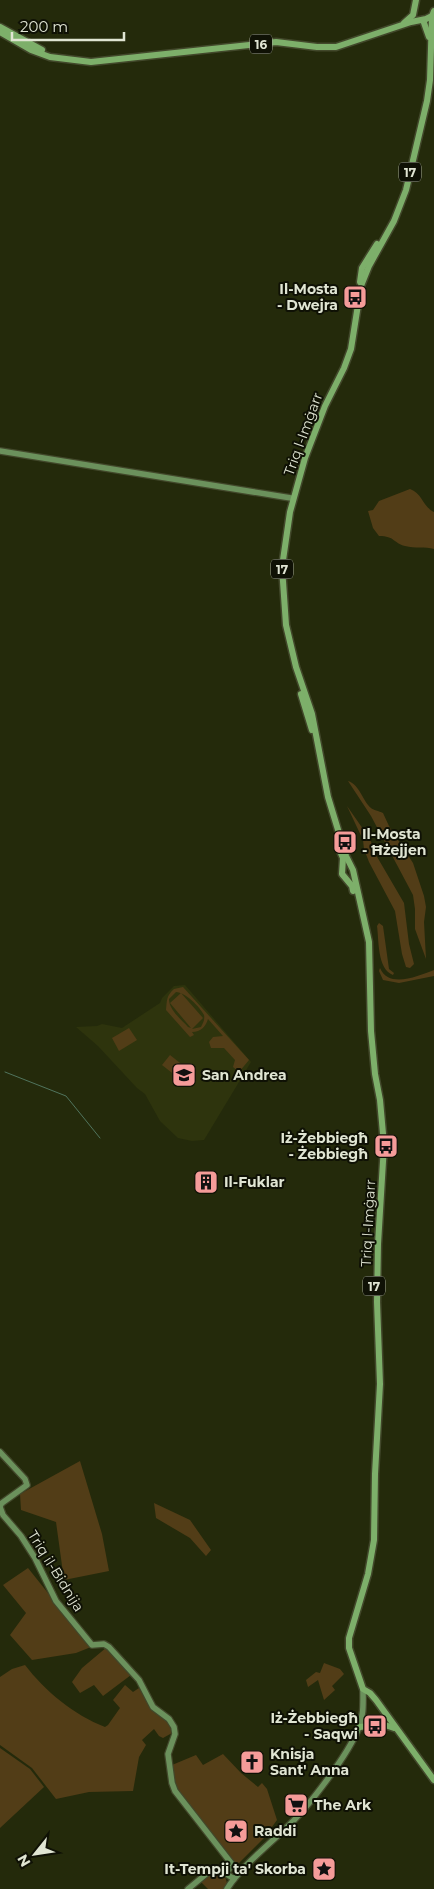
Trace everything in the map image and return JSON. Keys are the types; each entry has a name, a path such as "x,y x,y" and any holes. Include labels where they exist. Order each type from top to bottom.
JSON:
{"main road":[{"path":"416,0 413,13 421,20"},
{"name":"16","path":"394,28 410,18 413,13"},
{"name":"16","path":"0,32 30,50 56,58 91,62 276,42 331,48 421,20 433,13"},
{"name":"Triq l-Imġarr","path":"362,1689 349,1648 349,1638 368,1574 374,1540 375,1474 380,1384 377,1302 378,1244 384,1145 371,1031 369,942 353,871 346,856 328,797 312,714 296,668 287,631 282,589 282,567 290,512 314,432 351,349 362,286 373,258 394,221 402,201 427,101 430,80 433,13"},
{"name":"Triq l-Imġarr","path":"362,1689 347,1649 346,1637 365,1574 371,1540 372,1452 376,1401 374,1268 380,1145 379,1120 371,1074 366,942 352,886 342,874 342,858 324,798 313,734 291,662 282,624 281,559 291,498 310,433 348,348 364,263 392,220 402,189 424,101 429,37 421,20"},
{"path":"394,28 412,25 421,27 426,36 428,53"},
{"name":"16","path":"0,27 50,54 83,59 125,58"},
{"path":"430,80 434,33"},
{"path":"362,272 365,271 373,258"},
{"path":"343,868 346,866 353,871 346,879"},
{"name":"17","path":"362,1689 370,1693 434,1780"},
{"path":"382,1724 386,1721 386,1715"},
{"path":"360,1727 382,1724 389,1725 397,1730"}],"street":[{"path":"0,451 291,498"},
{"name":"Triq il-Bidnija","path":"0,1452 28,1484 2,1503 0,1507 3,1516 21,1536 35,1558 50,1591 92,1645 104,1644 109,1647 139,1680 153,1707 172,1724 175,1734 168,1754 175,1791 225,1856 233,1873"},
{"path":"228,1888 233,1873 288,1826 316,1793 351,1744 360,1727 363,1710 362,1689"},
{"path":"233,1873 245,1864 293,1817 323,1780 357,1726 360,1717 362,1689"},
{"path":"188,1889 210,1870 219,1869 233,1873"}],"shaded area":[{"path":"410,489 434,512 434,549 401,545 391,538 379,536 373,528 368,511 373,510 379,501"},
{"path":"348,781 358,789 371,808 383,813 389,826 413,863 426,907 424,922 426,959 415,929 413,895 371,816"},
{"path":"347,806 370,839 376,855 404,903 409,944 414,964 410,968 406,967 402,954 395,911 369,862 363,840"},
{"path":"379,923 383,926 389,969 394,973 393,975 388,972 381,961 377,926"},
{"path":"380,968 390,978 412,978 434,970 434,976 399,983 383,980 379,971"},
{"name":"San Andrea","path":"185,985 251,1062 204,1140 192,1141 178,1138 160,1121 145,1094 137,1088 98,1046 76,1027 102,1024 122,1028 160,1003 162,998 174,986"},
{"path":"183,987 249,1060 239,1072 233,1067 235,1060 224,1048 211,1048 209,1042 213,1037 223,1036 208,1019 203,1028 192,1032 194,1035 190,1037 166,1010 168,996 174,989","holes":["176,992 181,993 170,1003 169,999","181,993 188,997 204,1015 201,1027 192,1029 203,1018","170,1003 191,1028 176,1014"]},
{"path":"129,1028 137,1040 119,1051 112,1038"},
{"path":"170,1055 189,1070 181,1080 162,1065"},
{"path":"80,1461 102,1534 109,1571 64,1580 56,1522 21,1510 20,1494"},
{"path":"154,1503 190,1520 211,1550 206,1556 190,1538 156,1518"},
{"path":"28,1568 91,1647 76,1653 32,1660 10,1635 26,1613 3,1585"},
{"path":"107,1647 131,1675 103,1696 94,1685 80,1693 72,1682 82,1668"},
{"path":"324,1663 340,1669 344,1674 332,1686 335,1690 324,1700 318,1680 308,1687 306,1680 316,1672 320,1673"},
{"path":"25,1665 51,1693 71,1709 105,1727 120,1708 113,1700 125,1685 133,1692 139,1688 153,1710 169,1723 172,1733 163,1738 154,1729 142,1740 146,1745 139,1757 133,1791 89,1792 56,1799 32,1768 0,1745 0,1677 12,1669"},
{"path":"0,1748 30,1769 44,1787 0,1828"},
{"path":"223,1754 258,1787 262,1783 267,1789 277,1820 264,1838 239,1863 234,1863 189,1803 186,1803 175,1788 172,1765 196,1755 203,1765"},
{"path":"212,1872 225,1876 227,1883 224,1889 208,1889 200,1881"}],"waterway":[{"path":"5,1072 66,1096 100,1138"}],"place":[{"name":"Il-Mosta - Dwejra","path":"355,297"},
{"name":"Il-Mosta - Ħżejjen","path":"345,842"},
{"name":"San Andrea","path":"184,1075"},
{"name":"Iż-Żebbiegħ - Żebbiegħ","path":"386,1146"},
{"name":"Il-Fuklar","path":"206,1182"},
{"name":"Iż-Żebbiegħ - Saqwi","path":"375,1726"},
{"name":"Knisja Sant' Anna","path":"252,1762"},
{"name":"The Ark","path":"296,1805"},
{"name":"Raddi","path":"236,1831"},
{"name":"It-Tempji ta' Skorba","path":"324,1869"}]}
